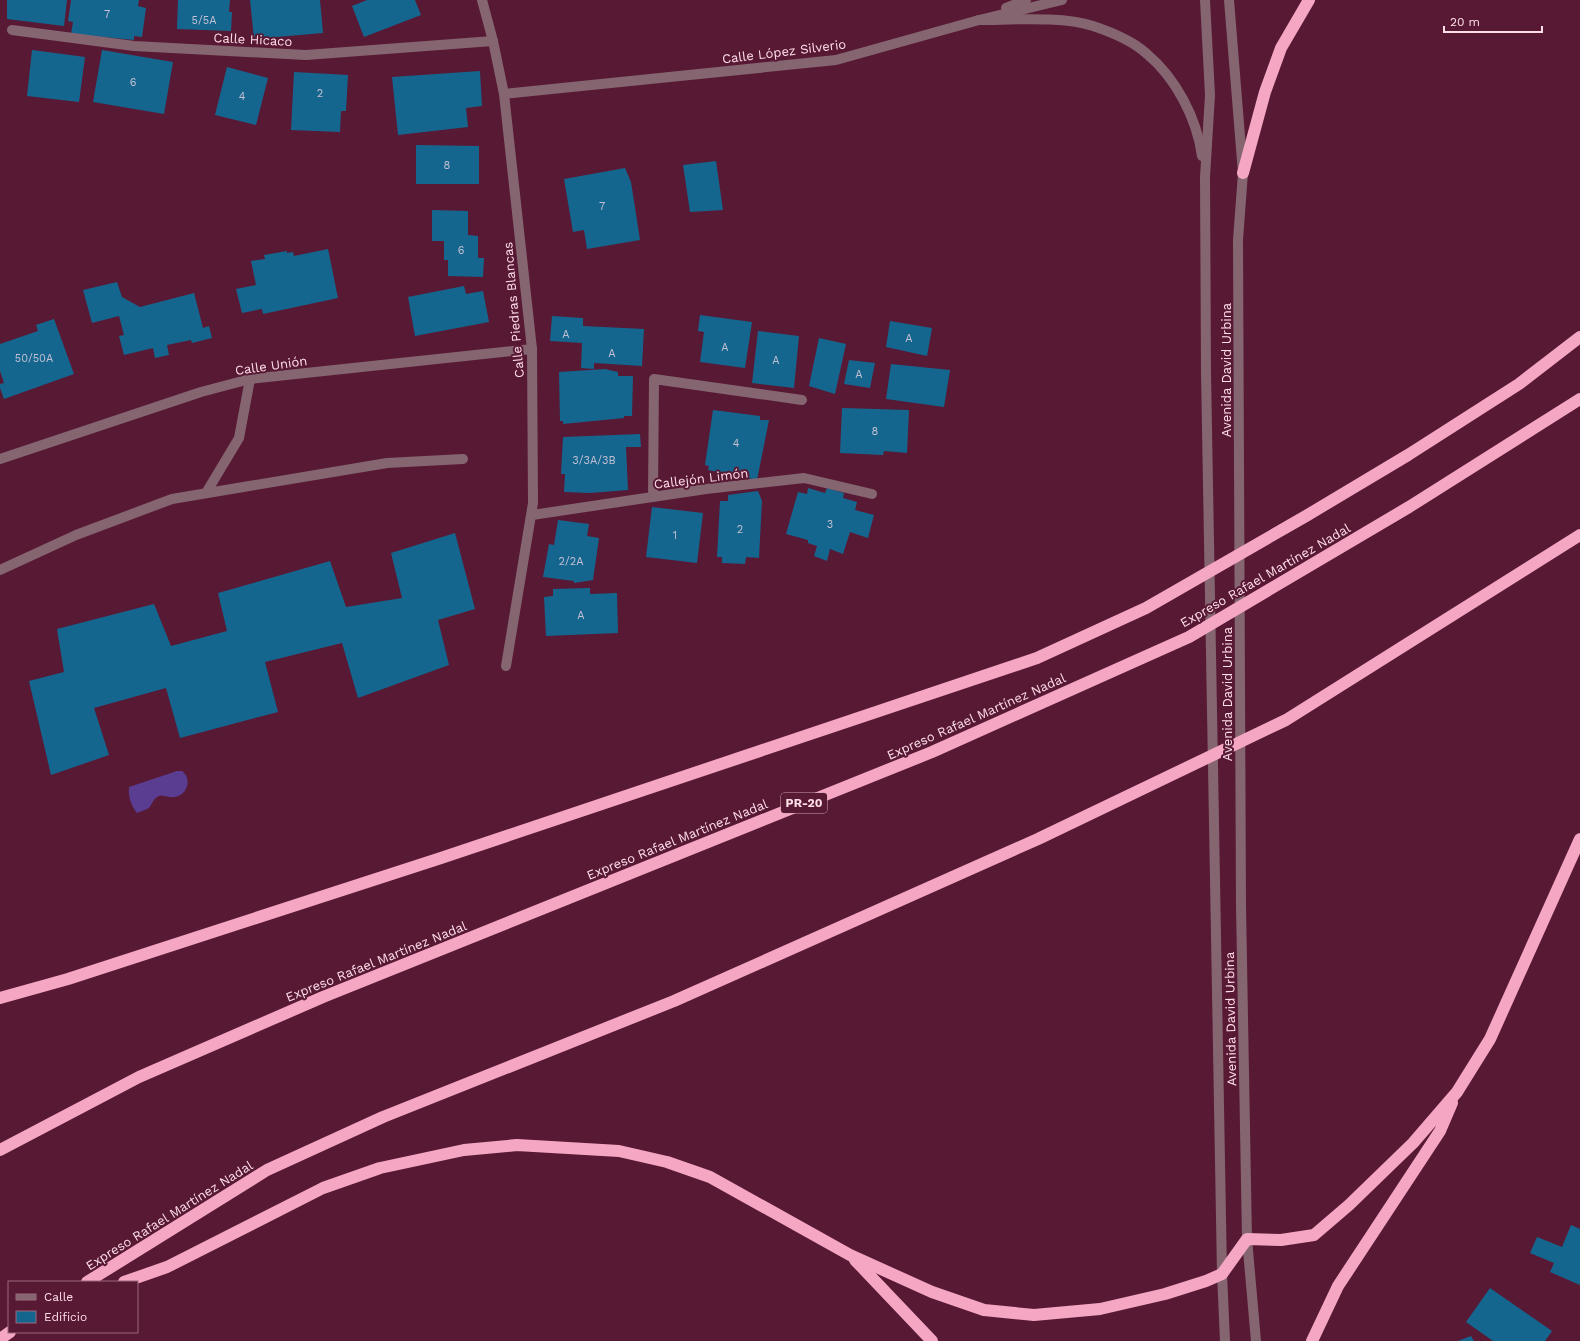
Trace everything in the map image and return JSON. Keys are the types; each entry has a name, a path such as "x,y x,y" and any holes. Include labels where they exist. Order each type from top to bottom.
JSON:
{"highway":[{"path":"1243,173 1265,92 1281,48 1309,0"},
{"path":"0,998 68,979 441,858 1037,658 1146,608 1408,456 1519,384 1580,337"},
{"name":"Expreso Rafael Martínez Nadal","path":"0,1150 139,1077 316,1000 932,752 1189,637 1409,507 1580,399"},
{"name":"Expreso Rafael Martínez Nadal","path":"89,1281 274,1167 383,1117 682,997 1038,839 1286,720 1580,535"},
{"path":"1312,1341 1338,1286 1440,1131 1457,1092 1490,1039 1580,839"},
{"path":"127,1281 167,1267 323,1188 380,1168 464,1150 517,1145 619,1151 667,1162 710,1177 850,1255 932,1292 984,1310 1034,1315 1100,1309 1150,1298 1206,1281 1222,1274 1247,1239 1281,1240 1314,1235 1349,1206 1413,1143 1457,1092"},
{"path":"850,1255 932,1341"},
{"path":"0,1339 9,1333"}],"street":[{"name":"Calle Piedras Blancas","path":"482,0 493,41 504,94 532,350 533,503 506,666"},
{"path":"979,20 1026,0"},
{"name":"Calle López Silverio","path":"504,94 836,60 979,20 1062,0"},
{"name":"Avenida David Urbina","path":"1205,0 1210,95 1205,177 1206,372 1222,1274 1225,1341"},
{"name":"Avenida David Urbina","path":"1229,0 1243,173 1238,240 1241,906 1247,1239 1256,1341"},
{"path":"979,20 1053,20 1092,26 1120,37 1147,53 1169,78 1189,111 1200,143 1205,177"},
{"name":"Calle Hicaco","path":"12,30 134,46 306,55 493,41"},
{"name":"Calle Unión","path":"0,459 201,392 250,379 532,350"},
{"path":"206,493 239,438 250,379"},
{"path":"653,497 654,379 802,400"},
{"path":"0,570 76,535 165,502 206,493 387,464 462,459"},
{"name":"Callejón Limón","path":"532,515 653,497 804,478 872,494"}],"shaded area":[{"path":"177,771 182,771 187,778 188,782 186,790 179,796 175,797 159,796 154,800 149,808 137,813 130,801 129,787"}],"building":[{"path":"7,0 67,0 64,26 7,19"},
{"path":"71,0 139,0 138,6 146,8 142,37 134,36 134,40 71,34 73,22 68,21"},
{"path":"178,0 230,0 229,12 232,12 231,31 177,29"},
{"path":"250,0 320,0 323,33 254,39"},
{"path":"367,0 415,0 421,15 364,37 352,6"},
{"path":"32,50 85,57 79,102 27,96"},
{"path":"102,50 173,62 164,114 93,102"},
{"path":"227,67 268,78 256,125 215,115"},
{"path":"480,71 482,106 466,108 468,127 398,135 392,77"},
{"path":"294,72 348,75 346,111 341,111 340,132 291,130"},
{"path":"416,145 479,146 479,184 416,184"},
{"path":"716,161 723,210 690,212 683,165"},
{"path":"625,168 631,182 640,240 587,249 584,230 573,232 564,179"},
{"path":"432,210 468,211 468,235 478,236 478,258 484,258 483,277 448,276 448,260 444,260 444,241 432,241"},
{"path":"328,249 338,298 263,314 262,309 242,313 236,289 256,285 251,261 265,259 264,255 287,251 287,253 293,252 294,256"},
{"path":"117,282 122,297 140,307 194,293 203,328 209,326 212,338 192,343 191,340 167,345 169,355 155,358 153,348 124,355 119,336 124,335 119,316 92,323 83,290"},
{"path":"464,286 466,294 483,291 489,322 415,336 408,297"},
{"path":"700,315 752,322 745,368 700,362 704,332 698,331"},
{"path":"552,316 583,318 583,326 644,329 642,366 594,363 594,369 581,368 582,343 550,341"},
{"path":"54,319 74,374 4,399 0,388 0,384 4,383 0,371 0,344 38,331 36,325"},
{"path":"890,321 932,328 927,356 886,347"},
{"path":"758,331 799,336 794,388 752,383"},
{"path":"819,338 846,344 835,394 809,386"},
{"path":"849,360 875,363 870,388 844,384"},
{"path":"891,364 950,370 944,407 886,399"},
{"path":"605,369 618,372 618,376 633,376 632,416 563,424 563,421 560,421 559,372"},
{"path":"842,408 909,410 907,453 884,451 883,455 840,453"},
{"path":"713,410 760,416 760,420 769,420 757,480 708,470 709,466 705,465"},
{"path":"640,434 641,447 626,447 628,490 590,493 564,492 565,474 561,474 563,437"},
{"path":"808,488 825,493 827,488 844,493 843,498 857,502 855,510 874,515 868,538 850,532 843,554 830,549 827,561 814,556 817,546 808,543 808,540 786,534 798,492 807,494"},
{"path":"758,491 762,501 759,558 746,557 745,564 722,563 722,557 717,557 720,501 728,501 728,495"},
{"path":"652,507 703,513 697,563 646,557"},
{"path":"558,520 589,524 587,536 599,538 593,580 574,583 574,581 543,577 549,544 554,545"},
{"path":"455,533 475,609 438,620 449,665 358,698 342,643 265,662 278,712 180,738 166,688 94,708 109,755 51,775 29,681 64,672 57,629 154,604 171,646 227,631 218,593 330,561 346,607 402,598 391,553"},
{"path":"590,588 590,594 617,593 618,633 546,636 544,597 553,596 553,589"},
{"path":"1571,1225 1580,1229 1580,1285 1550,1272 1554,1263 1530,1253 1537,1237 1562,1247"},
{"path":"1490,1288 1552,1331 1545,1341 1493,1341 1466,1322"},
{"path":"1471,1336 1474,1341 1458,1341"}]}
